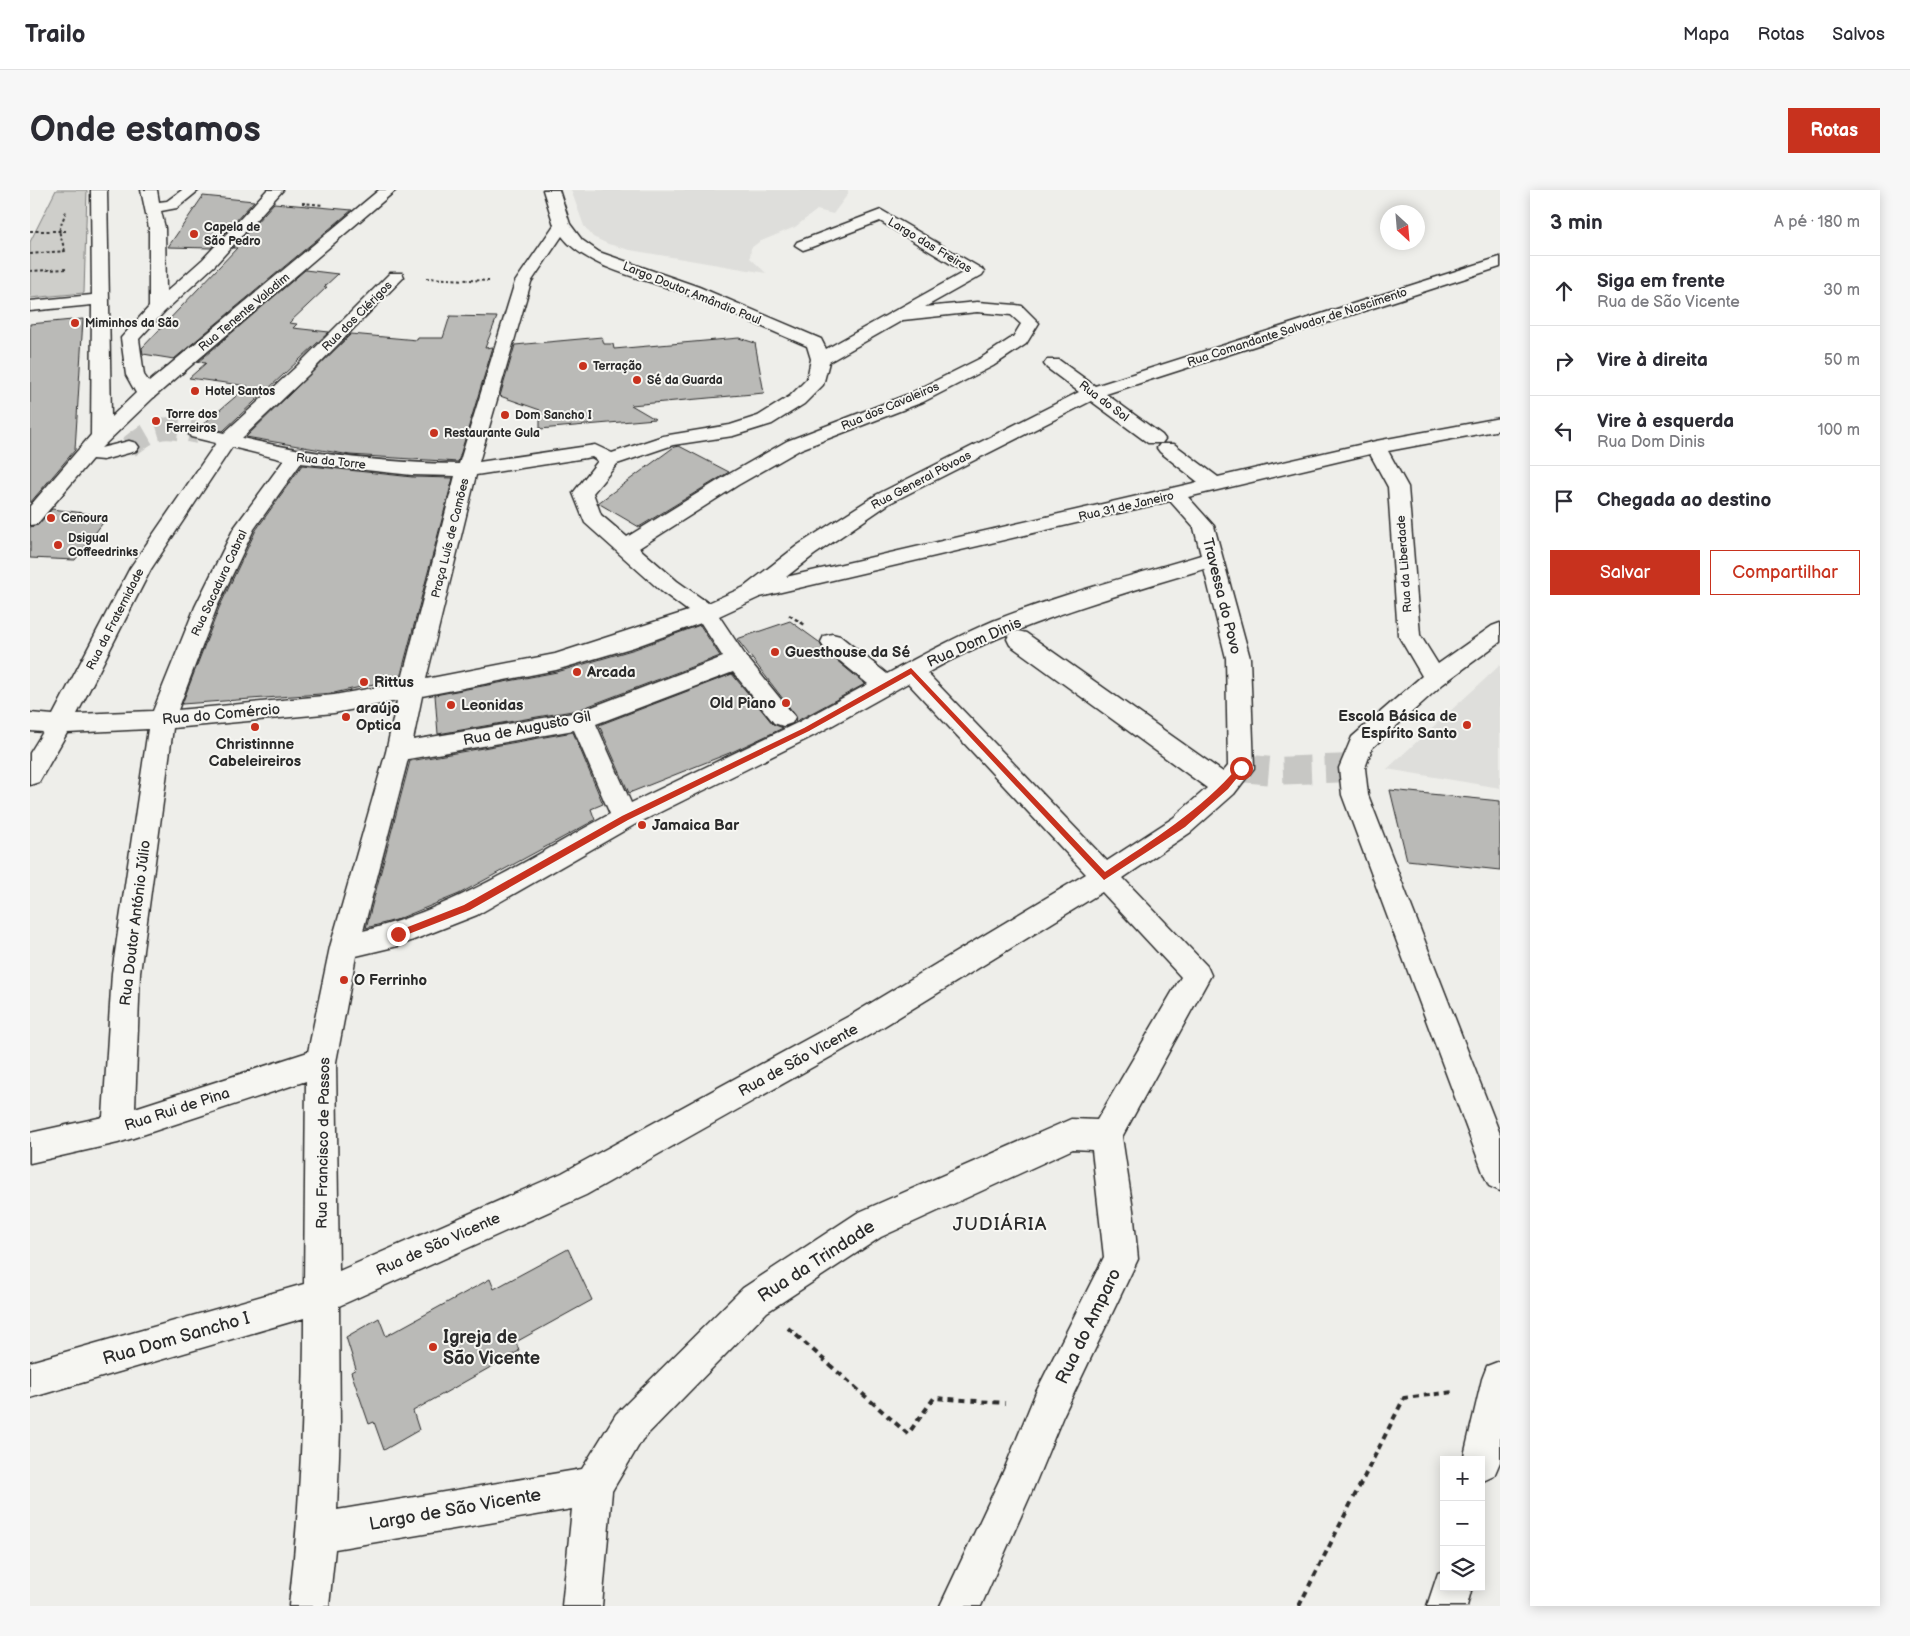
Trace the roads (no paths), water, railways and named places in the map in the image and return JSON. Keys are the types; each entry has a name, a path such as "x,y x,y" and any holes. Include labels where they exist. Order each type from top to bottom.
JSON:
{"street":[{"path":"99,190 101,436"},
{"path":"149,190 157,228 158,308"},
{"path":"153,208 172,205 191,190"},
{"name":"Rua Tenente Valadim","path":"32,515 101,436 146,394 388,190"},
{"path":"467,470 523,282 562,225 552,190"},
{"path":"146,394 135,375 130,338 158,308 209,262 270,194"},
{"name":"Largo das Freiras","path":"803,245 880,215 976,272 820,359"},
{"name":"Largo Doutor Amândio Paul","path":"562,225 576,243 593,255 693,291 815,343 820,359"},
{"path":"158,261 209,262"},
{"name":"Rua Comandante Salvador de Nascimento","path":"1094,392 1500,262"},
{"name":"Rua dos Clérigos","path":"226,442 302,371 396,277"},
{"path":"30,306 101,299"},
{"name":"Rua dos Cavaleiros","path":"624,548 731,480 794,445 916,398 987,362 1020,340 1030,323 1016,310 977,307 900,316"},
{"path":"783,717 737,661 706,613 669,586 592,518 583,493 610,460 670,440 733,430 765,420 797,400 816,381 820,359"},
{"name":"Rua do Sol","path":"1053,364 1094,392 1215,485"},
{"name":"Rua General Póvoas","path":"706,613 752,592 806,550 882,499 1094,392"},
{"name":"Rua 31 de Janeiro","path":"752,592 1376,447 1500,424"},
{"name":"Rua da Torre","path":"198,433 226,442 296,457 412,469 467,470"},
{"name":"Rua da Fraternidade","path":"30,775 60,724 141,568 226,442"},
{"path":"87,452 103,454 129,447"},
{"name":"Rua da Liberdade","path":"1376,447 1398,487 1408,635 1435,678"},
{"name":"Praça Luís de Camões","path":"411,691 467,470 595,450 610,460"},
{"name":"Rua Sacadura Cabral","path":"162,720 206,607 244,528 296,457"},
{"name":"Travessa do Povo","path":"1174,495 1204,526 1238,658 1233,777"},
{"name":"Rua Dom Dinis","path":"344,947 398,934 467,907 625,818 806,729 953,648 1003,626 1081,599 1212,559"},
{"name":"Rua do Comércio","path":"30,722 60,724 162,720 334,704 411,691 556,662 706,613"},
{"path":"1500,631 1435,678 1361,743 1352,768 1355,795 1500,1175"},
{"path":"1018,639 1233,777"},
{"path":"832,642 885,685"},
{"name":"Rua de Augusto Gil","path":"398,752 582,720 737,661"},
{"path":"911,671 1197,975 1106,1134"},
{"name":"Rua Francisco de Passos","path":"309,1606 317,1533 322,1429 321,1062 344,947 398,752 411,691"},
{"name":"Rua Doutor António Júlio","path":"118,1128 126,973 162,720"},
{"path":"582,720 625,818"},
{"name":"Rua de São Vicente","path":"322,1296 574,1184 862,1024 1104,877 1182,825 1233,777"},
{"name":"Rua Rui de Pina","path":"30,1148 118,1128 321,1062"},
{"name":"Rua da Trindade","path":"593,1486 629,1427 755,1300 869,1225 1071,1134 1106,1134"},
{"name":"Rua do Amparo","path":"960,1606 1017,1483 1049,1405 1121,1259 1117,1210 1106,1134"},
{"name":"Rua Dom Sancho I","path":"30,1380 322,1296"},
{"path":"1483,1456 1500,1380"},
{"path":"582,1606 593,1486"},
{"name":"Largo de São Vicente","path":"317,1533 593,1486"},
{"path":"1447,1606 1451,1591"}],"tunnel":[{"path":"129,447 147,434 161,429 168,428 198,433"},
{"path":"1241,768 1273,771 1352,768"}],"place":[{"name":"Capela de São Pedro","path":"194,234"},
{"name":"Miminhos da São","path":"75,323"},
{"name":"Terração","path":"583,366"},
{"name":"Sé da Guarda","path":"637,380"},
{"name":"Hotel Santos","path":"195,391"},
{"name":"Dom Sancho I","path":"505,415"},
{"name":"Torre dos Ferreiros","path":"156,421"},
{"name":"Restaurante Gula","path":"434,433"},
{"name":"Cenoura","path":"51,518"},
{"name":"Dsigual Coffeedrinks","path":"58,545"},
{"name":"Guesthouse da Sé","path":"775,652"},
{"name":"Arcada","path":"577,672"},
{"name":"Rittus","path":"364,682"},
{"name":"Old Piano","path":"786,703"},
{"name":"Leonidas","path":"451,705"},
{"name":"araújo Optica","path":"346,717"},
{"name":"Escola Básica de Espírito Santo","path":"1467,725"},
{"name":"Christinnne Cabeleireiros","path":"255,727"},
{"name":"Jamaica Bar","path":"642,825"},
{"name":"O Ferrinho","path":"344,980"},
{"name":"Igreja de São Vicente","path":"433,1347"}],"district":[{"name":"JUDIÁRIA","path":"1000,1223"}]}
